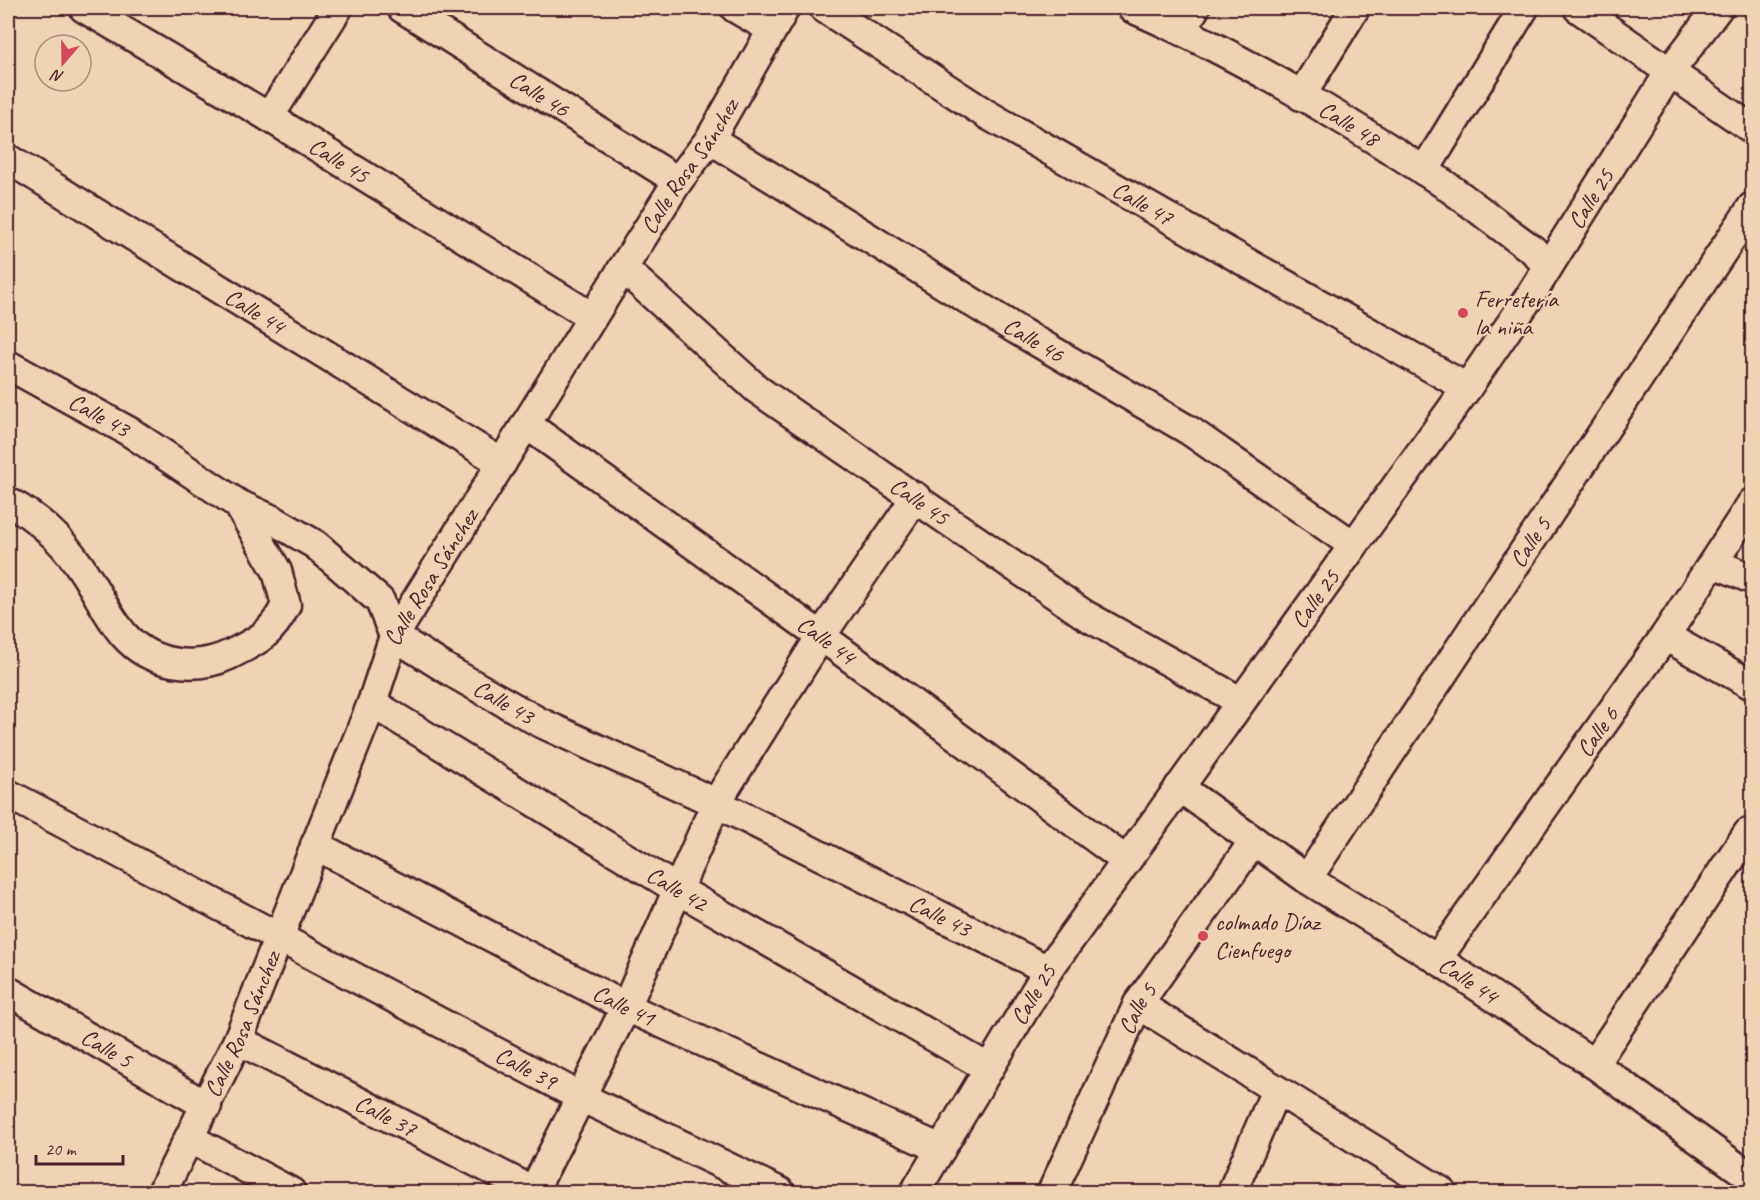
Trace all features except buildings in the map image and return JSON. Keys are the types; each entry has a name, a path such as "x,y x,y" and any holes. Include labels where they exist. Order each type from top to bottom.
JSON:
{"street":[{"name":"Calle 45","path":"84,8 268,117 592,317"},
{"path":"268,117 338,8"},
{"name":"Calle 46","path":"402,8 678,181"},
{"path":"735,8 778,18"},
{"name":"Calle 47","path":"824,8 986,114 1467,388"},
{"name":"Calle 48","path":"1132,8 1189,19 1301,96 1424,171 1533,250 1548,267"},
{"path":"1301,96 1355,8"},
{"path":"1424,171 1524,8"},
{"path":"1578,8 1671,70 1752,129"},
{"name":"Calle 25","path":"915,1192 1048,970 1467,388 1548,267 1671,70 1718,8"},
{"name":"Calle Rosa Sánchez","path":"162,1192 191,1139 238,1040 276,938 372,703 394,636 678,181 710,139 778,18"},
{"name":"Calle 46","path":"710,139 1017,330 1190,431 1353,545"},
{"name":"Calle 44","path":"8,159 502,463"},
{"name":"Calle 5","path":"1307,879 1752,207"},
{"name":"Calle 45","path":"623,268 758,390 1085,615 1240,701"},
{"name":"Calle 43","path":"8,365 130,432 238,504 275,520 316,545 380,601 394,636 539,722 716,803 1048,970"},
{"name":"Calle 44","path":"526,424 821,636 1125,860"},
{"path":"534,1192 626,1007 716,803 821,636 916,497"},
{"path":"8,502 45,527 78,563 125,636 157,658 187,664 214,662 262,638 278,622 286,605 277,570 238,504"},
{"name":"Calle 6","path":"1437,959 1665,636 1752,503"},
{"path":"1714,563 1752,579"},
{"path":"1665,636 1752,686"},
{"name":"Calle 42","path":"372,703 677,889 988,1068"},
{"name":"Calle 44","path":"1179,787 1307,879 1437,959 1749,1167"},
{"name":"Calle 39","path":"8,794 276,938 581,1097 780,1192"},
{"path":"1594,1064 1748,833"},
{"name":"Calle 5","path":"1052,1192 1138,1004 1254,841"},
{"name":"Calle 41","path":"315,845 626,1007 941,1149"},
{"name":"Calle 5","path":"8,991 207,1106"},
{"path":"1138,1004 1442,1192"},
{"name":"Calle 37","path":"238,1040 534,1192"},
{"path":"1232,1192 1276,1090"},
{"path":"191,1139 291,1192"}],"place":[{"name":"Ferretería la niña","path":"1463,313"},
{"name":"colmado Díaz Cienfuego","path":"1203,936"}]}
